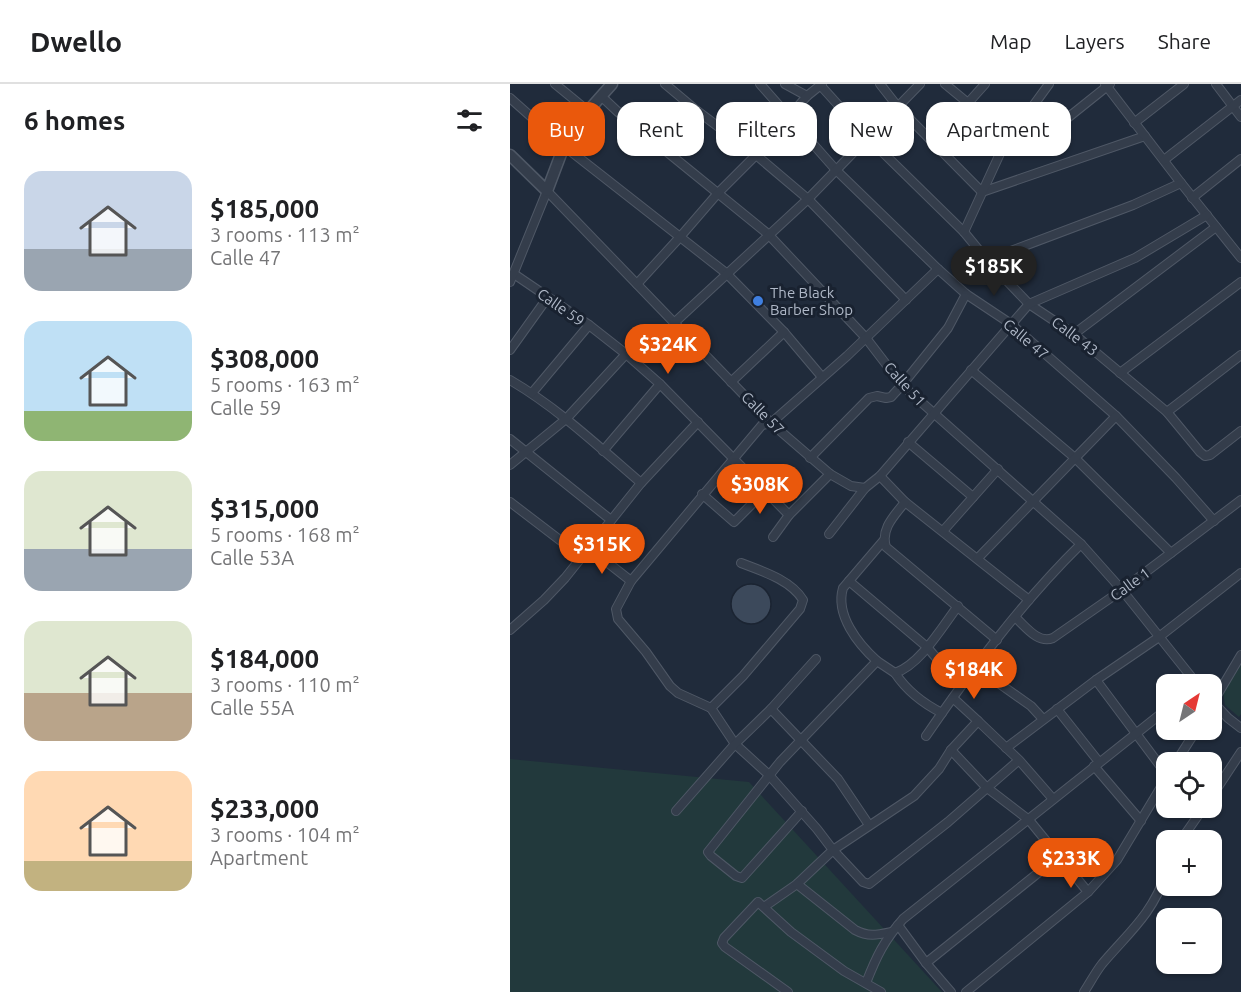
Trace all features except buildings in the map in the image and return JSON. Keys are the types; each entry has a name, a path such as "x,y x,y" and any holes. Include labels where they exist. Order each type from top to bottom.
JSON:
{"street":[{"path":"555,84 577,102"},
{"path":"596,102 612,84"},
{"path":"665,84 716,125"},
{"name":"Calle 47","path":"760,84 777,102"},
{"path":"785,84 807,96"},
{"path":"880,84 894,102"},
{"path":"903,102 920,84"},
{"path":"945,84 967,102"},
{"path":"969,102 985,84"},
{"path":"1036,102 1049,84"},
{"path":"1134,123 1184,84"},
{"path":"1216,84 1241,117"},
{"path":"802,102 822,85"},
{"name":"Calle 43","path":"822,85 837,102"},
{"path":"1071,115 1107,85 1192,198 1241,258"},
{"name":"Calle 51","path":"601,96 768,234 866,338 902,385 1081,544 1122,590 1189,674"},
{"path":"510,98 528,114"},
{"path":"1164,160 1241,100"},
{"path":"914,123 982,192"},
{"path":"982,192 1145,136"},
{"name":"Calle 47","path":"817,148 836,170 966,294 1011,324 1116,416 1214,521"},
{"path":"510,155 547,191"},
{"path":"512,278 560,156"},
{"path":"577,156 726,273 784,332 822,377"},
{"path":"637,284 718,193 755,156"},
{"path":"757,156 808,198 906,300"},
{"path":"674,323 850,156"},
{"name":"Calle 43","path":"886,156 964,232 1029,304 1074,334 1167,412 1205,456 1210,455 1241,431"},
{"path":"964,232 999,156"},
{"path":"1192,198 1241,159"},
{"path":"987,260 1133,205 1181,183"},
{"name":"Calle 57","path":"547,191 771,423 830,474 851,486 865,488"},
{"path":"830,534 865,488 880,476 1029,304 1135,258 1207,215"},
{"path":"1074,334 1216,227"},
{"path":"938,268 866,338 771,423 762,425 631,581 616,609 618,619 646,652 670,686 678,693 711,708 735,744 769,775 863,882 869,884 948,822 1018,760"},
{"name":"Calle 59","path":"512,278 548,297 626,354 660,384 789,515"},
{"path":"1120,373 1241,282"},
{"path":"810,458 869,398 891,397 948,328 966,294"},
{"path":"510,350 548,297"},
{"path":"532,393 589,326"},
{"path":"731,382 784,332"},
{"path":"510,465 566,419 626,354"},
{"path":"1167,412 1241,355"},
{"path":"971,370 1075,458 1171,553"},
{"path":"510,380 532,393 566,419 641,483"},
{"path":"603,451 660,384"},
{"path":"978,558 1116,416"},
{"path":"510,630 544,600 582,557 641,483 698,422"},
{"path":"510,439 611,520"},
{"path":"909,442 973,497"},
{"path":"943,531 998,469"},
{"path":"773,537 789,515 830,474"},
{"path":"880,476 905,502 1029,600"},
{"path":"702,494 734,522 766,490"},
{"name":"Calle 1","path":"1016,618 1039,638 1048,640 1122,590 1241,500"},
{"path":"510,501 582,557"},
{"path":"905,502 885,532 886,547 997,640"},
{"path":"884,540 849,581 841,596 846,616 851,631 860,644 877,661 895,673 904,687 925,705 942,714"},
{"path":"926,736 976,666 1029,600 1054,570 1081,544"},
{"path":"589,548 631,581"},
{"path":"711,708 750,668 800,609 803,600 799,594 769,573 741,563"},
{"path":"1006,748 1043,719 1159,638 1241,573"},
{"path":"849,581 927,647 944,667 965,681"},
{"path":"895,673 906,670 958,606"},
{"path":"1222,686 1241,655"},
{"path":"676,811 816,658"},
{"path":"802,811 742,878 736,876 708,852 769,775 877,661"},
{"path":"976,666 1031,706 1043,719"},
{"path":"1096,681 1156,762"},
{"path":"953,699 1006,748 1053,799"},
{"path":"771,708 838,779 869,825"},
{"path":"1057,710 1142,821"},
{"path":"1222,711 1241,728"},
{"path":"866,983 879,951 894,929 1156,718"},
{"path":"764,907 796,884 833,850 914,795 939,769 951,750 978,721"},
{"path":"951,750 986,787 1029,820 1088,892"},
{"path":"1222,781 1241,752"},
{"path":"966,992 1088,892 1117,860 1156,796"},
{"path":"926,963 1058,857"},
{"path":"796,884 855,930 865,935 874,936 894,929"},
{"path":"1084,992 1101,966 1137,927 1156,895"},
{"path":"788,992 722,943 758,902 791,932 844,971 881,992"},
{"path":"894,929 951,992"}],"green space":[{"path":"1241,665 1241,714 1239,717 1225,705 1223,693"},
{"path":"510,759 749,782 942,992 510,992"}],"place":[{"name":"The Black Barber Shop","path":"758,301"}]}
